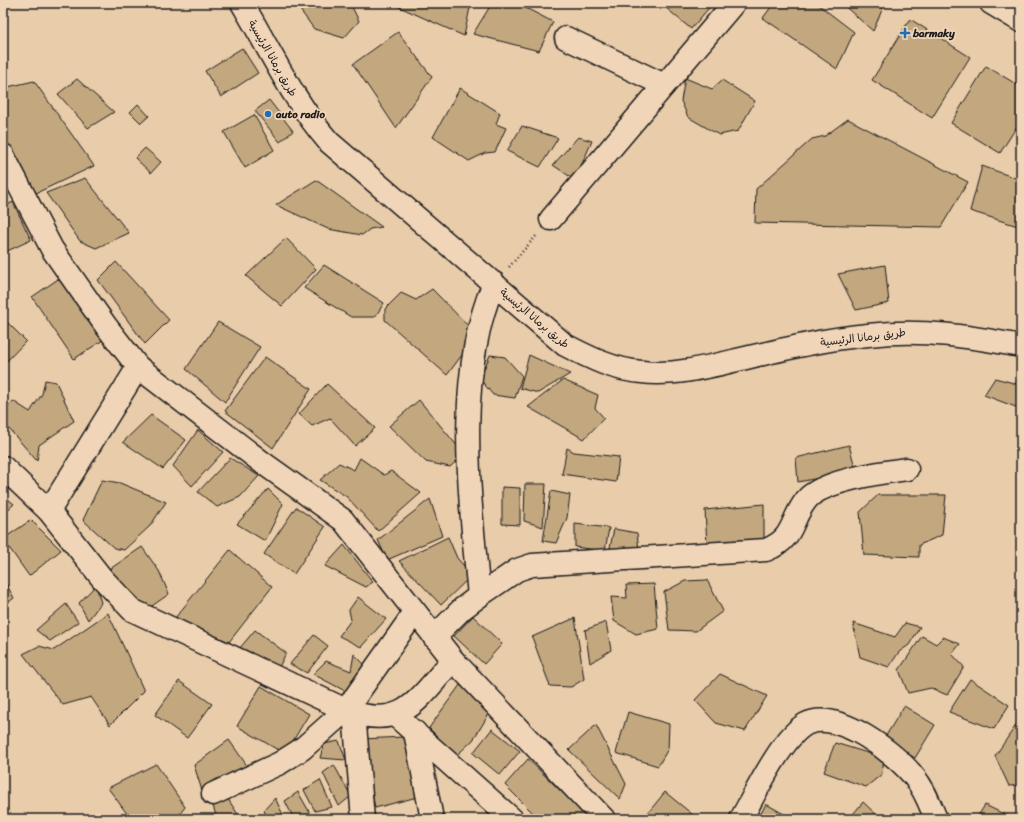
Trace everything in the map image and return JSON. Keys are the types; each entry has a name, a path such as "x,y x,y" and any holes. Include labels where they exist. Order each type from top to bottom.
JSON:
{"street":[{"name":"طريق برمانا الرئيسية","path":"242,3 298,100 314,125 329,142 565,345 589,358 612,367 642,373 692,370 806,344 867,335 909,331 944,333 1021,346"},
{"path":"551,219 734,3"},
{"path":"990,3 1021,21"},
{"path":"566,38 664,85"},
{"path":"3,155 52,249 106,326 138,367 263,463 343,520 453,660 604,819"},
{"path":"479,596 469,461 470,409 475,350 484,308 494,283"},
{"path":"48,511 138,367"},
{"path":"3,467 48,511 91,565 132,610 350,712 384,718 396,716 417,699 453,660"},
{"path":"434,637 479,596 517,570 532,565 766,550 779,545 786,537 802,506 808,498 818,491 876,473 907,469"},
{"path":"213,794 280,763 302,749 350,712 415,612"},
{"path":"350,712 363,819"},
{"path":"396,716 512,819"},
{"path":"741,819 789,739 806,724 814,721 836,722 865,736 900,762 916,778 936,819"},
{"path":"415,732 432,819"}],"path":[{"path":"494,283 551,219"}],"building":[{"path":"295,3 350,3 359,21 344,38 314,29"},
{"path":"396,3 471,3 464,36 395,5"},
{"path":"492,3 516,3 553,22 539,51 473,34"},
{"path":"668,3 713,3 691,29 665,7"},
{"path":"774,3 816,3 854,32 837,69 763,18"},
{"path":"841,3 885,3 873,31"},
{"path":"910,19 970,57 932,118 872,80"},
{"path":"398,32 432,77 396,128 353,64"},
{"path":"242,48 258,73 221,97 205,71"},
{"path":"986,66 1021,87 1021,120 1000,153 951,123"},
{"path":"685,78 712,89 722,80 755,101 738,131 719,135 688,117 681,101"},
{"path":"77,79 114,112 88,128 58,94"},
{"path":"34,81 94,166 32,195 3,151 3,132 5,129 3,123 3,88"},
{"path":"460,88 500,113 496,124 506,128 495,152 485,153 469,161 433,137"},
{"path":"269,100 293,131 280,142 255,111"},
{"path":"138,104 149,116 141,123 130,112"},
{"path":"254,115 274,150 245,168 224,132"},
{"path":"848,119 968,182 941,227 755,223 756,189 812,139 825,136"},
{"path":"522,126 558,138 540,167 507,151"},
{"path":"578,137 592,141 575,180 553,165"},
{"path":"145,148 161,162 151,173 135,158"},
{"path":"982,166 1021,180 1021,227 970,211"},
{"path":"85,178 129,233 96,248 80,241 46,193"},
{"path":"316,180 382,227 370,229 362,235 328,229 276,205"},
{"path":"13,202 31,240 3,253 3,207"},
{"path":"286,238 316,269 282,306 246,276"},
{"path":"116,262 169,320 145,344 98,280"},
{"path":"324,265 384,303 375,317 351,317 304,288"},
{"path":"885,265 889,303 856,310 838,274"},
{"path":"61,277 103,340 74,359 32,297"},
{"path":"432,289 477,335 447,375 385,320 385,309 401,293 416,300"},
{"path":"3,318 26,341 3,365"},
{"path":"218,322 260,347 225,402 186,369"},
{"path":"490,355 505,357 522,376 515,398 493,395 480,379"},
{"path":"529,355 570,374 538,393 520,388"},
{"path":"265,357 311,389 273,448 225,411"},
{"path":"995,378 1021,385 1021,409 984,395"},
{"path":"45,380 56,382 74,421 39,445 37,461 3,422 3,412 13,401 30,412 42,394"},
{"path":"563,380 598,395 595,408 604,418 584,439 528,407"},
{"path":"327,384 375,428 355,446 330,418 312,426 299,414"},
{"path":"419,400 464,454 450,467 426,462 389,426"},
{"path":"151,415 186,440 163,469 123,442"},
{"path":"198,430 223,452 192,486 173,466"},
{"path":"849,445 856,471 798,482 796,458"},
{"path":"567,448 574,452 619,457 616,482 562,474"},
{"path":"230,458 259,476 240,497 217,507 198,492"},
{"path":"360,458 384,475 391,471 421,493 378,531 347,497 320,480 339,463 354,470"},
{"path":"102,480 120,483 166,502 150,526 124,550 114,548 83,520"},
{"path":"525,484 546,484 543,527 524,521"},
{"path":"502,487 520,488 520,525 502,524"},
{"path":"268,489 283,504 265,541 237,524"},
{"path":"551,491 570,495 567,518 556,543 543,541"},
{"path":"3,495 14,504 3,514"},
{"path":"878,495 946,495 942,535 919,545 919,557 864,555 860,512"},
{"path":"430,499 442,536 387,560 378,540"},
{"path":"764,504 764,544 707,544 705,510"},
{"path":"296,507 325,527 294,574 264,554"},
{"path":"31,520 61,550 29,576 3,539"},
{"path":"575,524 609,528 605,551 575,547"},
{"path":"614,529 637,533 639,550 609,552"},
{"path":"448,537 457,558 472,575 441,605 399,561"},
{"path":"344,545 373,582 366,587 325,566"},
{"path":"142,547 159,571 169,594 149,608 132,597 107,571"},
{"path":"230,550 272,587 229,642 175,618"},
{"path":"3,580 14,598 3,606"},
{"path":"707,580 723,611 696,631 669,630 664,592 685,581"},
{"path":"654,584 658,629 636,634 614,621 611,597 627,598 626,585"},
{"path":"96,585 101,603 88,620 79,603"},
{"path":"358,597 386,619 361,647 339,636 351,620 349,610"},
{"path":"66,604 78,622 50,641 36,630"},
{"path":"108,613 144,691 110,725 91,697 63,705 23,654 39,646 54,650"},
{"path":"473,616 502,644 484,664 454,636"},
{"path":"575,618 584,679 571,687 550,686 532,637"},
{"path":"606,622 611,650 590,663 585,630"},
{"path":"853,623 895,637 905,623 920,627 909,645 899,652 889,667 860,657"},
{"path":"255,630 286,653 278,669 239,649"},
{"path":"314,635 328,646 307,673 290,664"},
{"path":"922,636 936,644 943,637 960,644 952,654 964,667 947,695 931,688 908,693 899,670"},
{"path":"354,654 371,671 347,692 313,674 326,661 351,671"},
{"path":"720,674 767,696 745,731 716,723 695,700"},
{"path":"970,679 1009,705 994,729 949,712"},
{"path":"179,681 212,704 187,738 155,715"},
{"path":"460,685 489,714 473,740 456,756 429,728"},
{"path":"261,686 309,714 285,754 237,726"},
{"path":"904,706 935,725 915,758 884,739"},
{"path":"628,712 669,724 668,749 658,766 616,753"},
{"path":"1021,718 1021,785 1009,786 995,756"},
{"path":"596,725 626,784 620,799 569,750"},
{"path":"492,729 520,751 500,775 473,753"},
{"path":"404,737 425,795 375,808 362,739"},
{"path":"229,740 248,767 203,794 194,765"},
{"path":"339,741 346,760 320,758 324,744"},
{"path":"835,743 884,758 882,774 866,787 824,772"},
{"path":"528,759 588,819 539,819 505,785"},
{"path":"156,764 185,807 176,819 131,819 108,788"},
{"path":"334,765 351,796 339,806 323,773"},
{"path":"320,780 332,807 315,811 304,790"},
{"path":"298,792 310,813 305,819 294,819 285,801"},
{"path":"665,792 698,819 643,819"},
{"path":"226,796 241,819 217,819 211,799"},
{"path":"275,798 285,819 267,819 264,810"},
{"path":"863,802 881,819 849,819"},
{"path":"766,804 793,819 758,819"},
{"path":"985,805 1014,819 976,819"}],"place":[{"name":"barmaky","path":"905,33"},
{"name":"auto radio","path":"268,114"}]}
